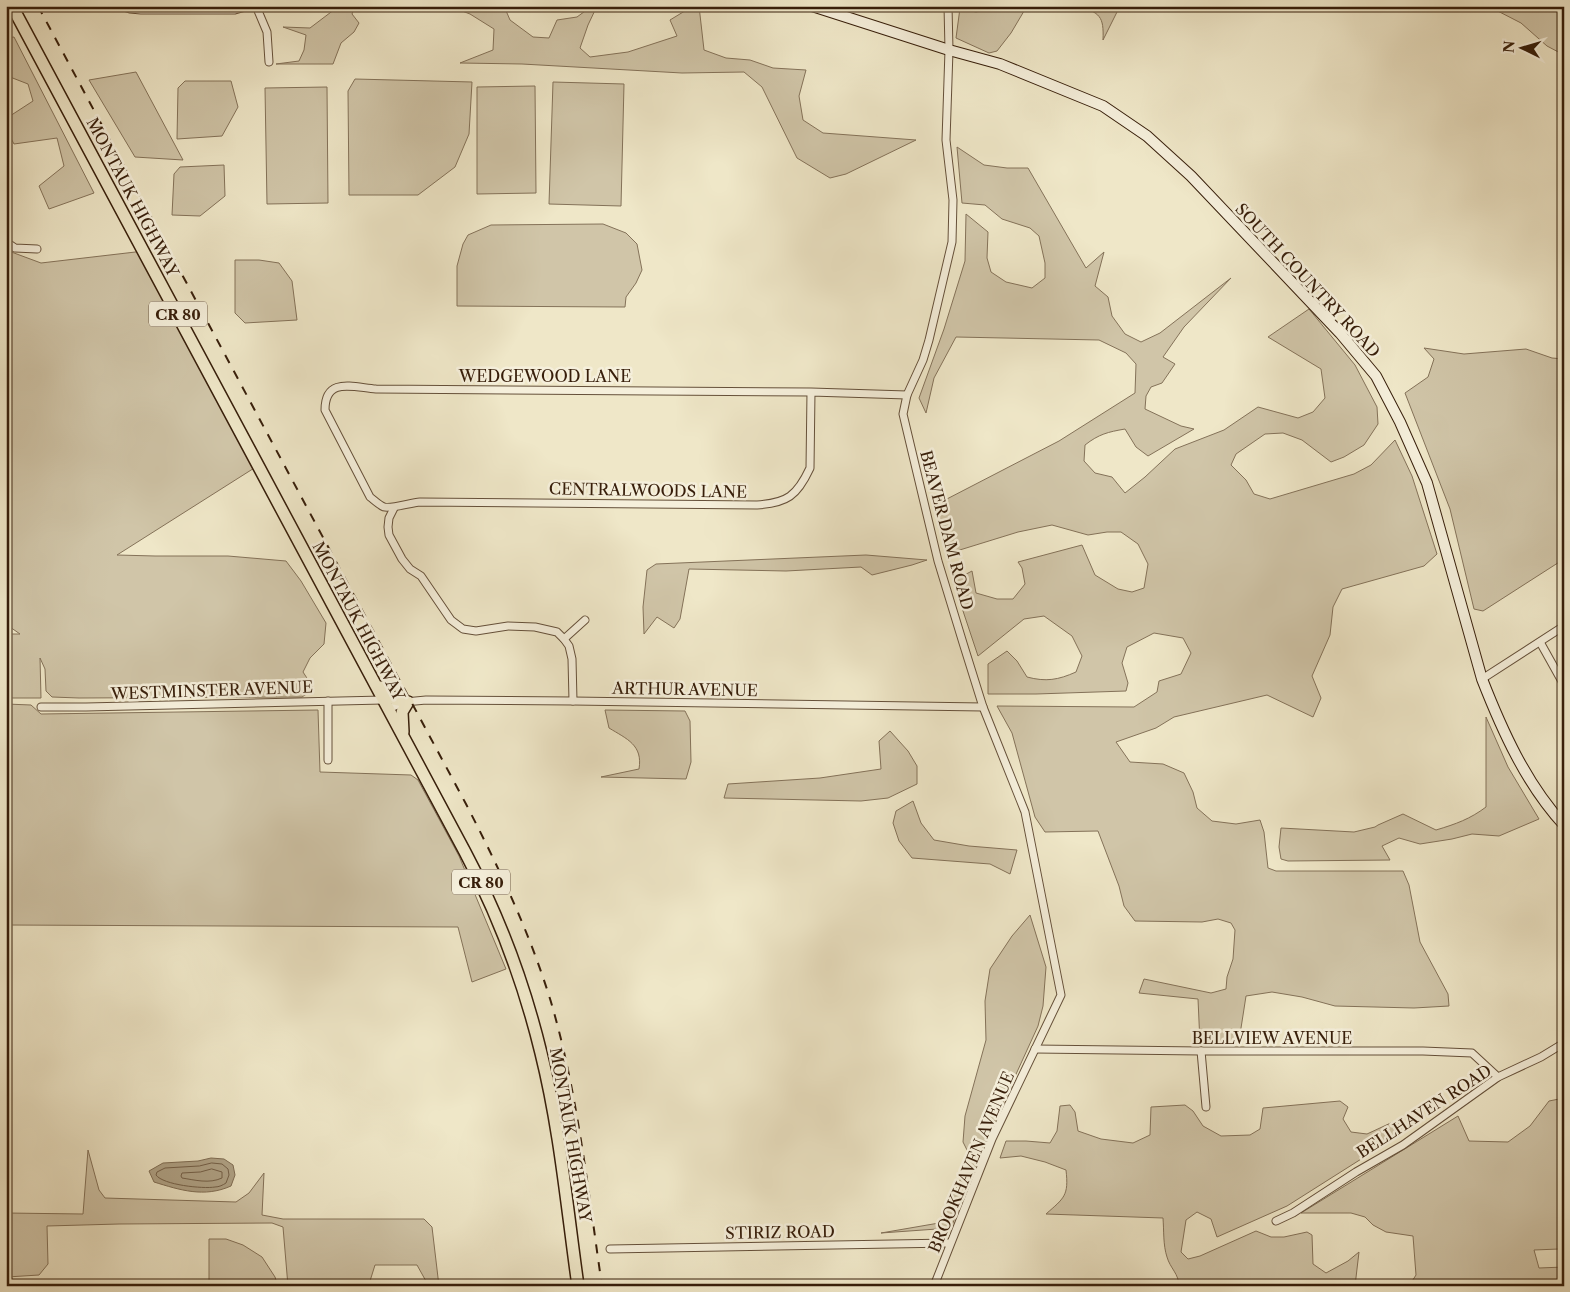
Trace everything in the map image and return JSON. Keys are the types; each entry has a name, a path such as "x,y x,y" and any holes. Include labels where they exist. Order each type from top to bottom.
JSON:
{"main road":[{"name":"MONTAUK HIGHWAY","path":"12,6 480,881 500,926 524,990 541,1054 552,1106 578,1286"},
{"name":"SOUTH COUNTRY ROAD","path":"812,6 949,50 1000,64 1103,106 1147,136 1191,176 1340,332 1376,376 1400,422 1427,483 1482,679 1498,719 1528,776 1549,809 1564,825"},
{"path":"370,675 391,698 408,702 402,709 401,715 404,738"}],"street":[{"path":"121,6 141,10 235,10 249,6"},
{"path":"256,6 268,32 268,62"},
{"name":"BEAVER DAM ROAD","path":"948,6 949,50 946,140 953,200 952,242 927,346 908,395 903,414 936,551 983,707 1024,812 1061,995 1035,1049"},
{"path":"6,242 15,248 37,249"},
{"name":"WEDGEWOOD LANE","path":"394,508 384,507 370,497 325,410 325,400 328,392 333,388 344,386 376,389 811,392 908,395"},
{"name":"CENTRALWOODS LANE","path":"394,508 406,503 420,502 776,504 788,498 797,489 805,479 810,468 811,392"},
{"path":"394,508 388,527 389,535 402,559 421,576 451,620 463,629 476,631 508,626 535,627 557,632 564,639 569,646 572,660 572,701"},
{"path":"564,639 584,620"},
{"path":"1482,679 1564,626"},
{"path":"1540,642 1564,685"},
{"name":"ARTHUR AVENUE","path":"386,704 426,700 983,707"},
{"path":"328,701 328,760"},
{"name":"WESTMINSTER AVENUE","path":"41,706 86,707 328,701 386,704"},
{"name":"BELLHAVEN ROAD","path":"1276,1221 1291,1214 1356,1172 1403,1145 1498,1077 1564,1044"},
{"name":"BELLVIEW AVENUE","path":"1035,1049 1201,1052 1424,1051 1472,1053 1498,1077"},
{"name":"BROOKHAVEN AVENUE","path":"934,1286 992,1139 1035,1049"},
{"path":"1201,1052 1206,1107"},
{"name":"STIRIZ ROAD","path":"610,1249 950,1243"}],"shaded area":[{"path":"339,6 355,6 352,14 359,23 354,32 341,43 333,64 276,64 299,61 304,50 306,35 283,27 310,28"},
{"path":"449,6 504,6 510,20 533,37 549,38 557,20 577,17 592,6 597,6 580,48 590,57 628,52 677,36 670,20 693,6 699,6 704,50 726,58 750,60 773,68 806,70 799,96 803,120 823,133 916,140 846,174 830,178 797,158 762,87 744,72 682,73 522,64 460,63 493,50 494,29 470,14"},
{"path":"986,6 1027,6 1011,33 997,51 989,53 956,38 960,8 976,12 984,10"},
{"path":"1078,6 1117,6 1119,8 1103,40 1103,26 1099,17 1091,11"},
{"path":"1488,6 1564,6 1564,55 1547,46 1521,23"},
{"path":"14,37 94,193 49,209 39,186 64,166 57,138 14,144 6,129 6,121 33,101 28,84 10,77 6,78 6,38"},
{"path":"136,72 183,160 135,157 89,80"},
{"path":"355,79 472,82 469,134 455,167 418,195 349,195 348,91"},
{"path":"185,81 231,81 238,107 222,136 177,139 178,88"},
{"path":"553,82 624,84 621,206 549,204"},
{"path":"535,86 536,193 477,194 477,87"},
{"path":"327,87 328,203 267,204 265,88"},
{"path":"957,147 984,165 1028,168 1086,268 1104,252 1095,286 1108,297 1112,316 1125,334 1141,342 1160,333 1231,278 1184,327 1163,357 1175,364 1162,383 1151,387 1146,396 1145,409 1181,426 1194,429 1148,456 1136,447 1125,429 1104,434 1085,445 1084,461 1095,473 1112,477 1125,493 1175,449 1224,430 1258,407 1298,418 1313,412 1325,398 1321,369 1268,337 1309,309 1355,365 1377,407 1378,424 1364,445 1344,457 1331,462 1302,440 1283,433 1265,434 1236,454 1231,465 1246,480 1254,494 1270,499 1354,474 1371,465 1395,440 1412,476 1437,554 1424,566 1342,589 1333,607 1330,635 1312,676 1321,698 1313,717 1267,695 1174,717 1156,728 1116,742 1130,762 1163,764 1184,773 1193,792 1197,808 1212,821 1236,824 1260,820 1264,832 1268,868 1276,871 1403,871 1409,885 1420,942 1448,994 1449,1006 1414,1008 1335,1006 1302,997 1272,992 1246,996 1239,1041 1200,1043 1198,999 1139,993 1144,979 1211,993 1226,989 1227,977 1233,959 1235,930 1231,923 1218,919 1202,922 1135,921 1124,906 1119,886 1098,831 1045,832 1035,817 1012,733 997,706 1134,707 1157,692 1159,681 1181,674 1191,653 1183,638 1154,633 1127,647 1122,663 1128,683 1126,691 988,694 988,664 1007,651 1017,661 1027,677 1046,680 1076,672 1082,656 1072,636 1044,616 1024,619 978,656 953,581 972,571 976,593 997,599 1013,599 1025,584 1022,568 1018,562 1082,545 1095,575 1118,589 1132,592 1144,588 1148,564 1138,544 1121,532 1088,535 1052,525 1018,532 950,553 943,542 938,509 943,501 1059,441 1135,393 1136,364 1126,353 1099,340 956,337 934,378 926,413 919,398 944,329 965,261 966,214 988,232 987,258 991,272 1006,282 1032,288 1045,278 1045,263 1039,236 1030,228 1002,219 985,205 962,203"},
{"path":"224,165 225,196 200,216 172,215 174,174 180,167"},
{"path":"603,224 626,233 637,244 642,270 626,297 625,307 457,306 457,266 463,244 468,235 491,225"},
{"path":"6,250 41,263 144,251 259,465 117,555 228,556 286,561 301,581 326,623 324,644 310,658 303,672 314,689 302,697 52,697 46,691 45,669 40,658 41,698 6,698 6,634 20,634 10,627 6,627"},
{"path":"235,260 259,260 279,263 292,281 297,320 245,323 235,313"},
{"path":"1424,348 1464,354 1526,349 1552,358 1564,359 1564,559 1483,611 1474,609 1450,509 1405,393 1428,377 1434,359"},
{"path":"866,555 927,560 872,575 861,567 786,571 689,569 680,619 674,628 657,617 644,634 643,607 647,570 656,564"},
{"path":"6,704 31,705 41,714 318,710 320,772 411,775 418,780 459,856 506,969 472,982 458,927 6,925"},
{"path":"605,710 685,711 690,721 691,762 686,779 601,777 639,769 640,761 636,748 627,739 609,728"},
{"path":"1486,717 1508,767 1539,819 1499,836 1472,834 1420,844 1399,838 1382,846 1390,860 1288,861 1281,859 1279,847 1281,828 1354,832 1375,827 1403,814 1436,830 1462,821 1486,807"},
{"path":"890,731 908,751 917,766 917,784 888,798 861,801 724,798 728,784 820,778 881,769 879,741"},
{"path":"913,801 921,823 934,840 969,846 1017,850 1010,874 990,864 912,858 899,841 893,823 896,811"},
{"path":"1030,915 1046,967 1043,1006 1038,1026 981,1151 951,1228 881,1233 939,1223 971,1158 963,1142 965,1116 986,1040 985,1001 990,969 1012,936"},
{"path":"1564,1098 1564,1245 1559,1249 1534,1250 1539,1268 1564,1267 1564,1286 1409,1286 1416,1275 1413,1236 1386,1232 1373,1225 1365,1217 1351,1213 1301,1213 1458,1116 1469,1141 1508,1142 1530,1126 1549,1101"},
{"path":"1340,1101 1348,1107 1343,1119 1351,1132 1367,1134 1395,1121 1407,1130 1287,1206 1217,1237 1211,1219 1197,1212 1186,1220 1181,1252 1188,1259 1200,1256 1256,1231 1271,1237 1284,1237 1307,1232 1312,1235 1313,1264 1326,1273 1348,1261 1359,1252 1355,1286 1179,1286 1178,1278 1168,1261 1164,1243 1163,1218 1046,1214 1064,1196 1067,1186 1066,1170 1021,1156 1000,1158 1006,1141 1050,1143 1057,1131 1060,1106 1070,1105 1075,1112 1078,1131 1101,1139 1133,1143 1150,1135 1151,1107 1185,1105 1193,1111 1203,1126 1221,1136 1250,1135 1260,1129 1263,1108"},
{"path":"88,1150 99,1190 105,1198 236,1202 249,1193 264,1173 262,1215 283,1219 424,1219 432,1227 439,1286 427,1283 417,1265 375,1265 370,1281 351,1286 288,1286 283,1227 272,1223 47,1226 48,1264 39,1275 7,1277 6,1286 6,1213 83,1214"},
{"path":"209,1239 226,1239 243,1245 262,1257 275,1277 278,1286 209,1286"}],"water":[{"path":"211,1158 224,1159 233,1165 235,1175 231,1186 211,1192 192,1192 154,1182 149,1171 163,1163 198,1161"}],"railway":[{"path":"38,6 466,804 513,901 543,976 560,1037 575,1107 602,1286"}]}
